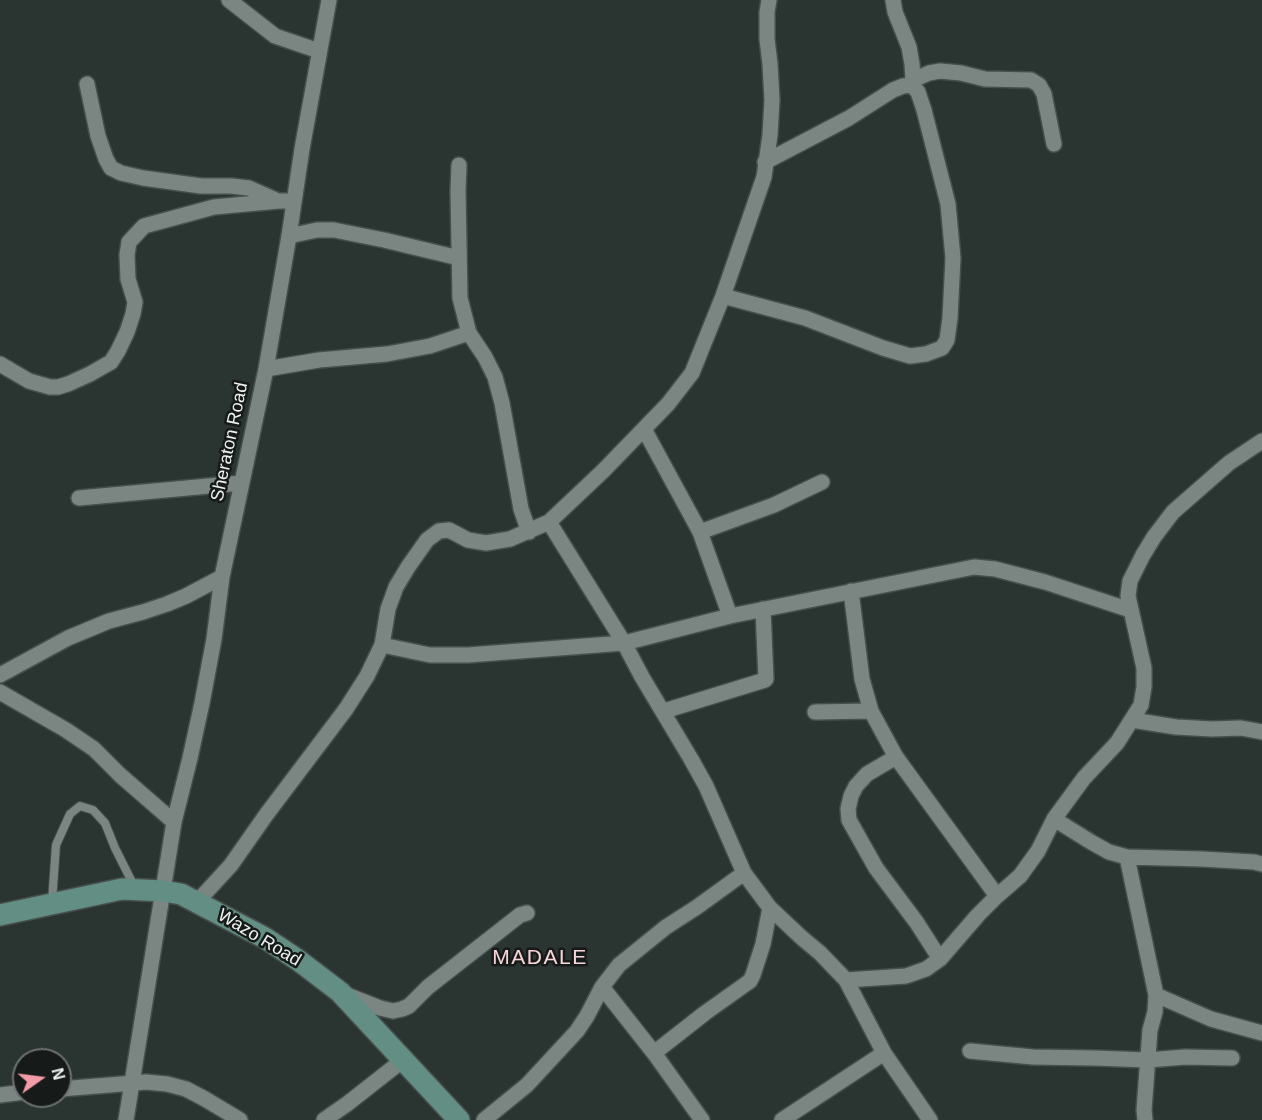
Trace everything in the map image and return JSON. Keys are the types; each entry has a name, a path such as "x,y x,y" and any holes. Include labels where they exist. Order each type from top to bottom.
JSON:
{"main road":[{"name":"Wazo Road","path":"0,915 122,889 181,894 265,938 340,992 459,1120"}],"street":[{"path":"229,0 275,36 319,51"},
{"name":"Sheraton Road","path":"126,1120 174,822 190,758 212,649 222,577 266,369 289,236 286,201 329,0"},
{"path":"197,902 231,865 346,709 367,676 382,645 388,609 396,587 427,540 440,531 449,530 468,540 486,543 510,539 549,522 603,471 668,404 692,373 723,296 764,177 772,100 767,39 769,0"},
{"path":"723,296 805,318 910,356 926,354 942,348 947,340 953,258 948,204 924,110 913,83 909,48 892,0"},
{"path":"765,162 849,118 893,90 913,83 929,73 940,71 986,79 1030,80 1040,85 1044,94 1054,144"},
{"path":"87,84 98,136 111,168 143,178 201,186 249,188 286,201"},
{"path":"459,165 460,298 469,333 495,377 522,509 529,532"},
{"path":"0,364 29,381 50,387 68,384 98,370 111,362 127,332 133,314 135,302 128,279 127,255 129,242 144,226 214,207 286,201"},
{"path":"289,236 305,232 334,230 459,258"},
{"path":"266,369 320,360 387,354 430,346 469,333"},
{"path":"644,429 700,532 730,616"},
{"path":"846,980 906,976 926,969 940,959 978,915 1020,876 1038,851 1054,819 1084,778 1117,743 1141,705 1144,668 1128,596 1130,581 1148,546 1173,512 1229,463 1262,441"},
{"path":"700,532 774,505 822,482"},
{"path":"79,498 241,483"},
{"path":"549,522 624,643 706,786 744,873 770,908 846,980 884,1053 930,1120"},
{"path":"382,645 430,655 459,655 624,643 730,616 974,567 995,569 1046,582 1130,610"},
{"path":"0,675 68,638 109,621 166,604 222,577"},
{"path":"851,591 862,679 871,711 896,757 997,896"},
{"path":"664,711 765,680 763,609"},
{"path":"0,692 94,749 174,822"},
{"path":"815,712 871,711"},
{"path":"1132,720 1176,727 1241,728 1262,732"},
{"path":"896,757 867,774 856,786 848,809 849,820 876,868 917,923 940,959"},
{"path":"1054,819 1109,852 1127,857 1202,859 1262,864"},
{"path":"1127,857 1156,995 1155,1012 1150,1030 1145,1120"},
{"path":"484,1120 527,1085 558,1053 577,1031 602,987 619,965 666,927 744,873"},
{"path":"654,1053 750,981 763,944 770,908"},
{"path":"340,992 380,1008 393,1011 402,1009 409,1006 428,987 520,915 527,913"},
{"path":"602,987 654,1053 702,1120"},
{"path":"1156,995 1211,1019 1262,1033"},
{"path":"970,1051 1033,1057 1232,1058"},
{"path":"787,1118 884,1053"},
{"path":"324,1120 403,1060"},
{"path":"72,1088 146,1082 167,1084 186,1089 240,1120"}],"lane":[{"path":"52,905 56,845 70,814 80,806 93,810 105,823 136,890"}],"district":[{"name":"MADALE","path":"540,958"}]}
